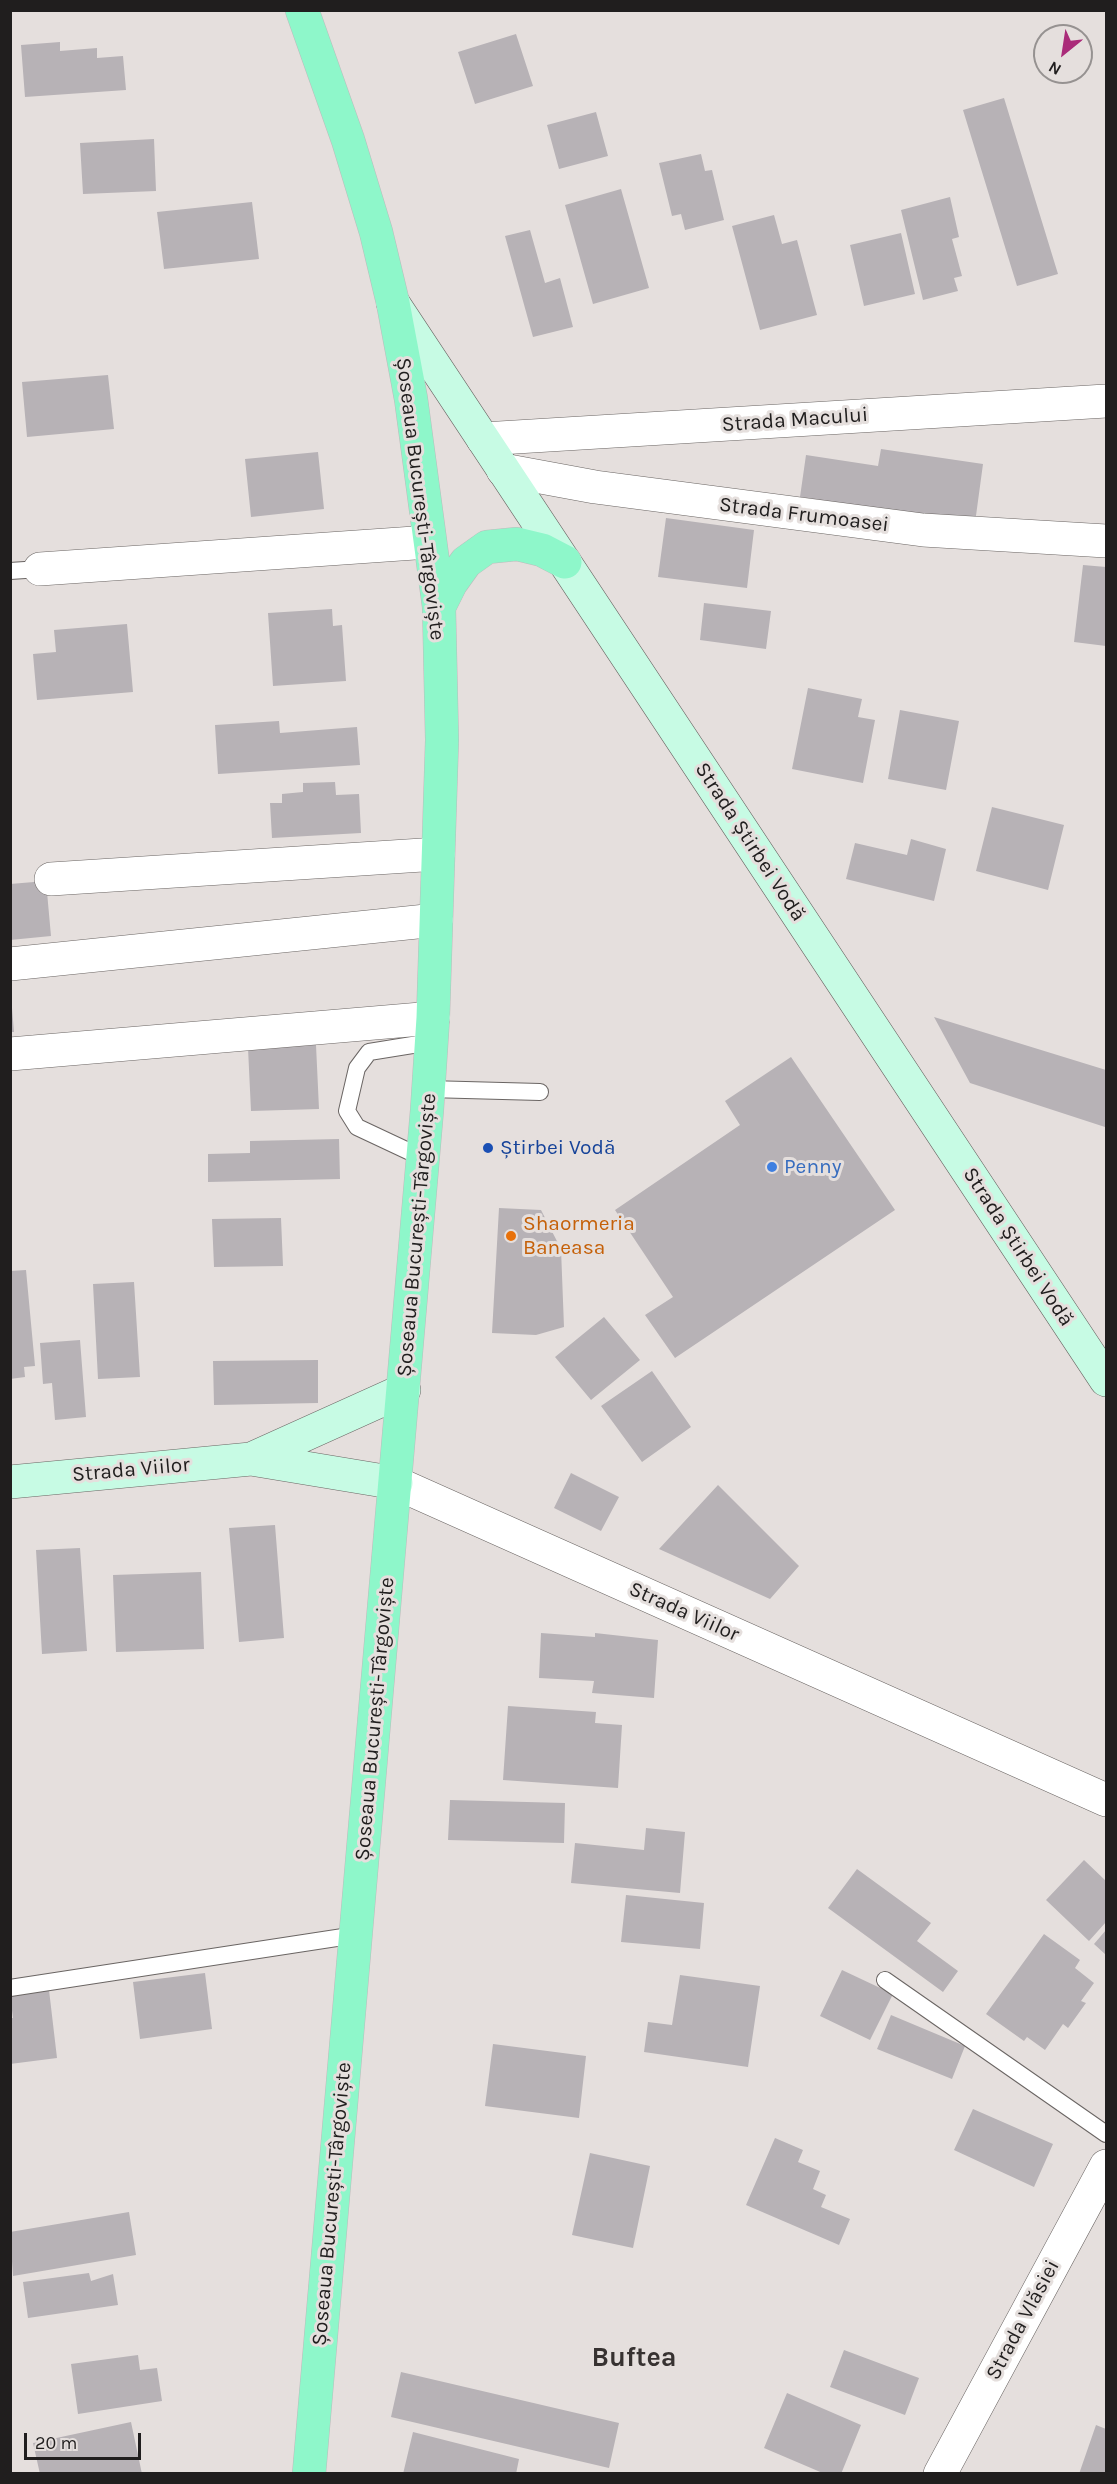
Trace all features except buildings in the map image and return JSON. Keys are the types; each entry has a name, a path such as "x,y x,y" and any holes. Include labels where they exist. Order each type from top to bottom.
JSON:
{"main road":[{"name":"Șoseaua București-Târgoviște","path":"302,10 348,140 376,232 393,303 411,399 438,607 442,740 429,1089 309,2474"},
{"name":"Strada Știrbei Vodă","path":"393,303 1107,1380"},
{"path":"438,607 466,562 487,547 517,544 542,550 565,562"},
{"name":"Strada Viilor","path":"251,1459 404,1390"},
{"name":"Strada Viilor","path":"10,1482 251,1459 396,1483"}],"street":[{"name":"Strada Macului","path":"483,439 1107,401"},
{"name":"Strada Frumoasei","path":"503,470 595,488 923,530 1107,541"},
{"path":"25,570 429,542"},
{"path":"51,879 438,854"},
{"path":"10,964 436,920"},
{"path":"10,1054 432,1030"},
{"name":"Strada Viilor","path":"396,1483 1107,1800"},
{"name":"Strada Vlăsiei","path":"940,2474 1107,2166"}],"lane":[{"path":"423,1158 357,1127 347,1111 357,1068 369,1052 432,1030"},
{"path":"429,1089 540,1092"},
{"path":"10,1988 356,1935"},
{"path":"885,1980 1107,2134"}],"place":[{"name":"Știrbei Vodă","path":"488,1148"},
{"name":"Penny","path":"772,1167"},
{"name":"Shaormeria Baneasa","path":"511,1236"}],"district":[{"name":"Buftea","path":"634,2358"}]}
